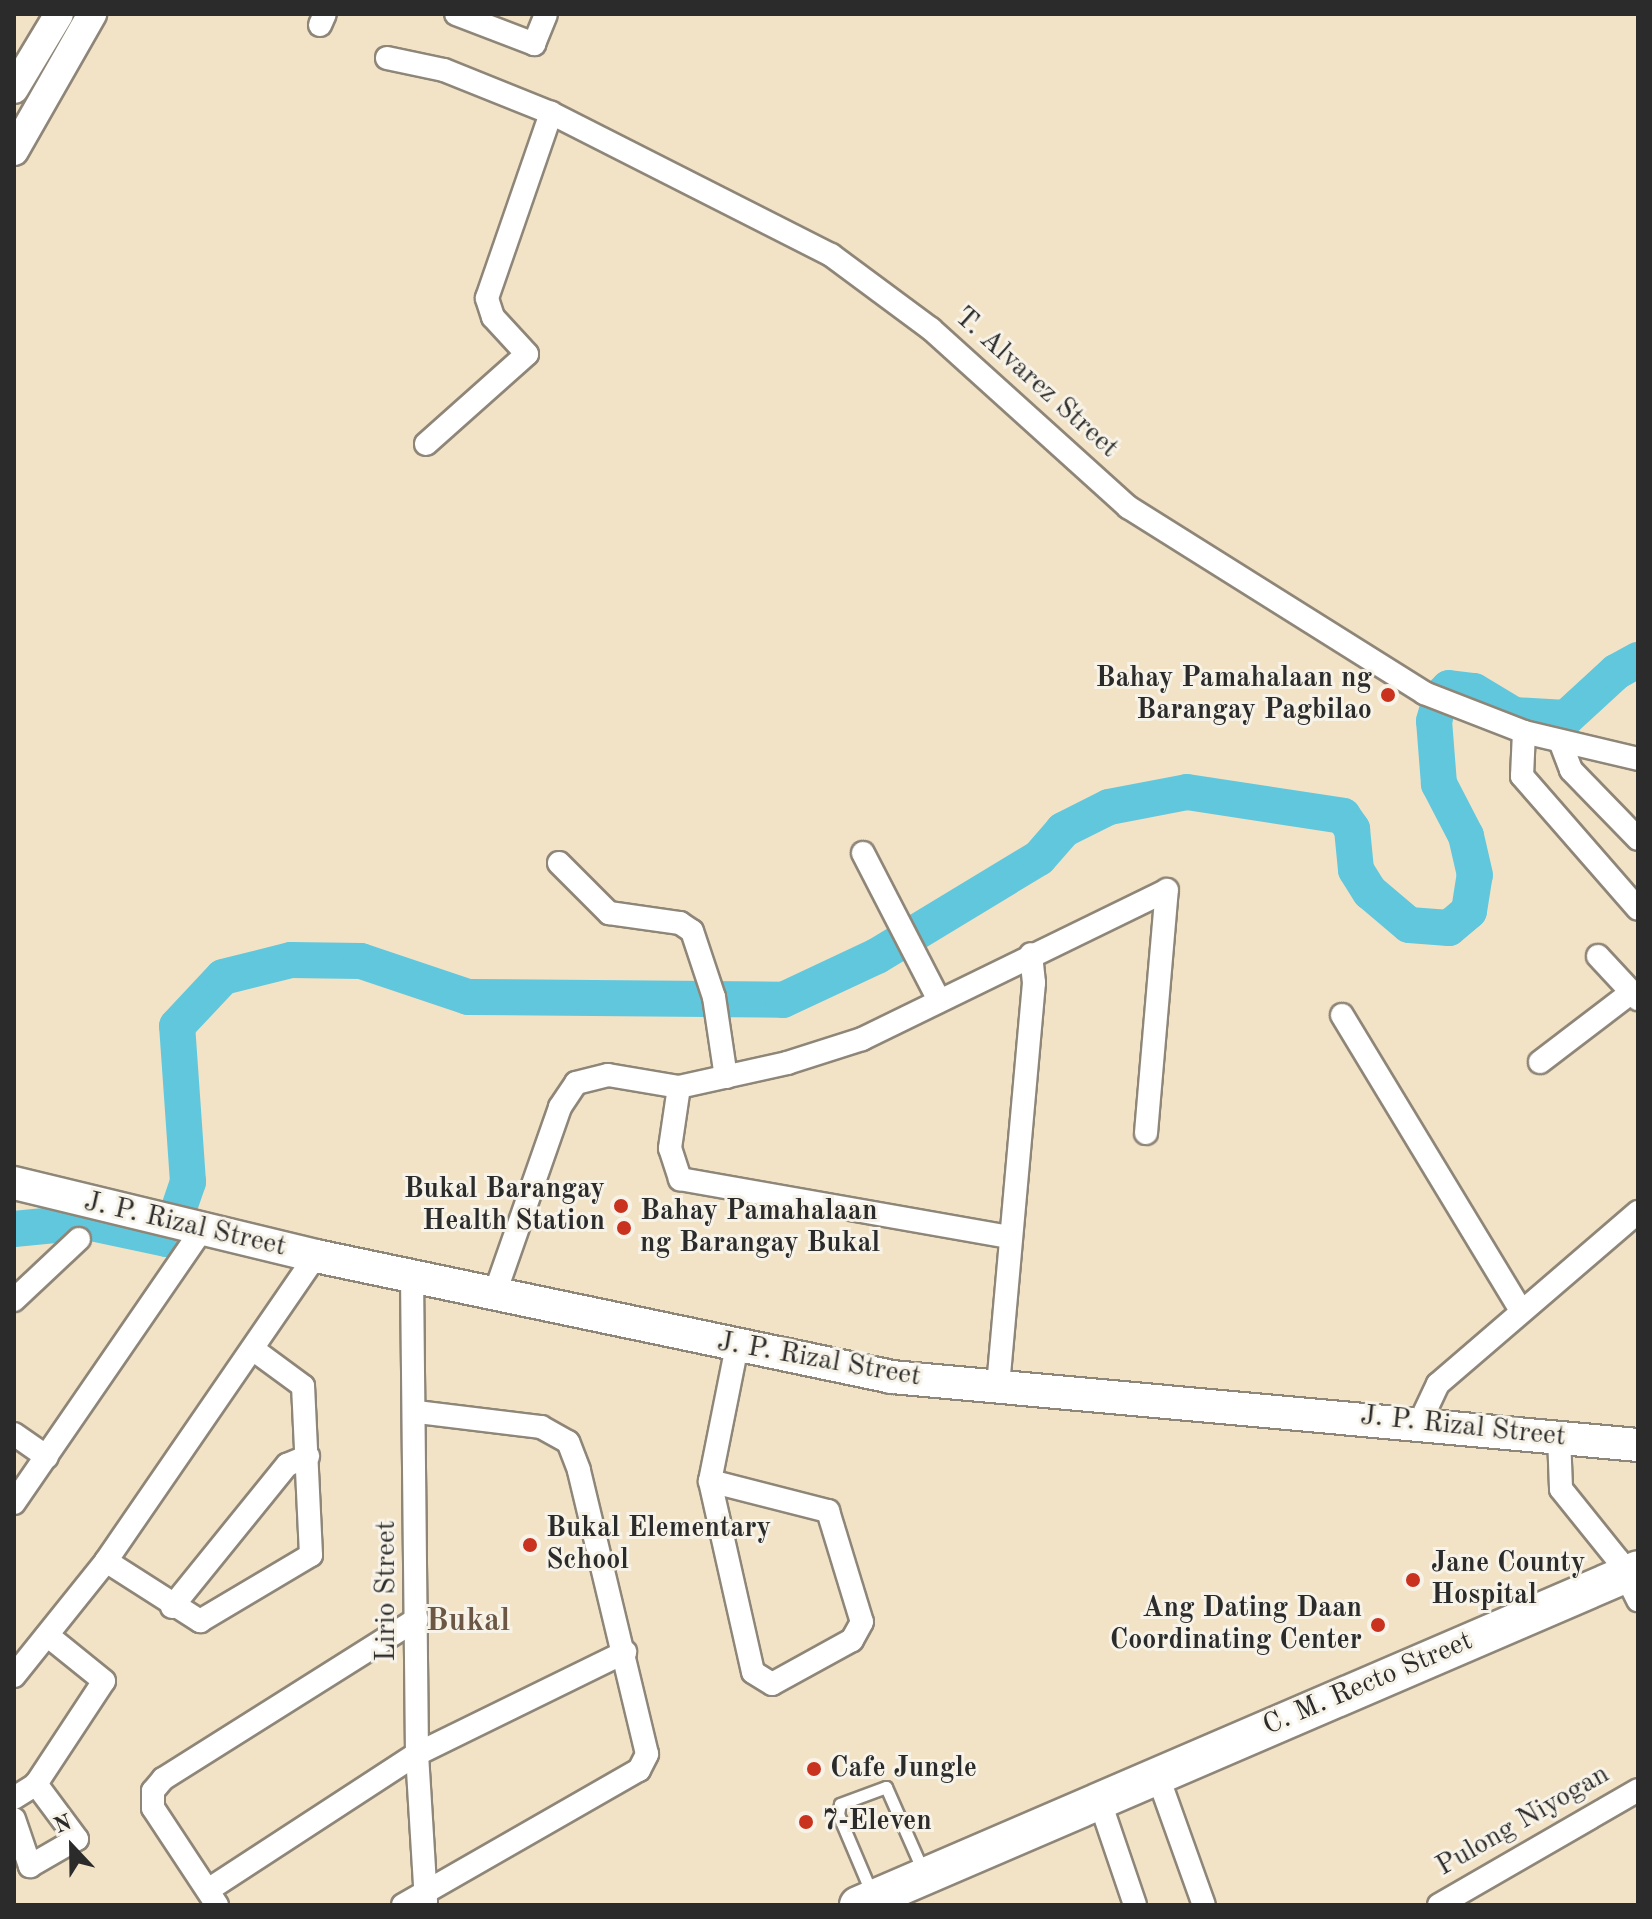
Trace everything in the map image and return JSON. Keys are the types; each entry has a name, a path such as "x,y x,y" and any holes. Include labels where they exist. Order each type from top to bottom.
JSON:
{"main road":[{"name":"J. P. Rizal Street","path":"14,1183 316,1256 892,1377 1420,1422 1638,1445"},
{"name":"C. M. Recto Street","path":"866,1901 1157,1774 1633,1581"}],"street":[{"path":"14,89 59,14"},
{"path":"14,151 92,14"},
{"path":"456,14 534,44 546,14"},
{"name":"T. Alvarez Street","path":"387,58 444,70 551,113 831,255 931,329 1128,507 1424,693 1455,709 1524,732 1638,759"},
{"path":"426,444 527,354 493,317 487,298 551,113"},
{"path":"1524,732 1522,776 1638,909"},
{"path":"1560,741 1571,770 1638,839"},
{"path":"863,853 939,1000"},
{"path":"559,863 609,913 680,923 692,931 715,1003 726,1077"},
{"path":"495,1293 560,1107 576,1083 608,1075 679,1087 862,1039 1167,890 1146,1133"},
{"path":"998,1386 1034,983 1031,954"},
{"path":"1540,1062 1635,995 1598,956"},
{"path":"1342,1015 1521,1311"},
{"path":"679,1087 670,1148 680,1179 1009,1237"},
{"path":"1420,1422 1438,1384 1638,1212"},
{"path":"14,1503 204,1227"},
{"path":"14,1300 79,1239"},
{"path":"14,1676 106,1561 316,1256"},
{"name":"Lirio Street","path":"412,1276 417,1412 417,1754 425,1898"},
{"path":"710,1481 828,1511 862,1622 852,1640 772,1684 753,1672 710,1481 712,1450 737,1346"},
{"path":"106,1561 194,1619 208,1618 311,1555 303,1386 254,1350"},
{"path":"403,1905 425,1898 646,1763 625,1652 568,1442 541,1427 417,1412"},
{"path":"14,1434 47,1457"},
{"path":"1559,1436 1561,1489 1633,1581"},
{"path":"172,1607 287,1465 308,1456"},
{"path":"417,1619 163,1779 153,1791 153,1808 213,1898 417,1754 625,1652"},
{"path":"14,1798 36,1784 104,1681 47,1635"},
{"path":"1157,1774 1204,1905"},
{"path":"14,1819 30,1866 77,1839 36,1784"},
{"name":"Pulong Niyogan","path":"1439,1905 1638,1790"},
{"path":"1099,1799 1135,1905"}],"lane":[{"path":"866,1901 838,1814 840,1804 886,1787 925,1876"}],"waterway":[{"path":"178,1211 188,1182 177,1026 223,977 291,960 361,961 468,997 783,1000 877,956 1039,858 1063,830 1109,807 1187,792 1343,816 1352,829 1356,870 1370,892 1409,925 1449,928 1469,911 1475,875 1466,836 1439,784 1434,721 1441,696 1449,688 1474,691 1514,715 1566,718 1616,672 1638,660"},
{"path":"14,1229 86,1222 167,1239 171,1235"}],"place":[{"name":"Bahay Pamahalaan ng Barangay Pagbilao","path":"1388,695"},
{"name":"Bukal Barangay Health Station","path":"621,1206"},
{"name":"Bahay Pamahalaan ng Barangay Bukal","path":"624,1228"},
{"name":"Bukal Elementary School","path":"530,1545"},
{"name":"Jane County Hospital","path":"1413,1580"},
{"name":"Ang Dating Daan Coordinating Center","path":"1378,1625"},
{"name":"Cafe Jungle","path":"814,1769"},
{"name":"7-Eleven","path":"806,1822"}],"district":[{"name":"Bukal","path":"468,1622"}]}
